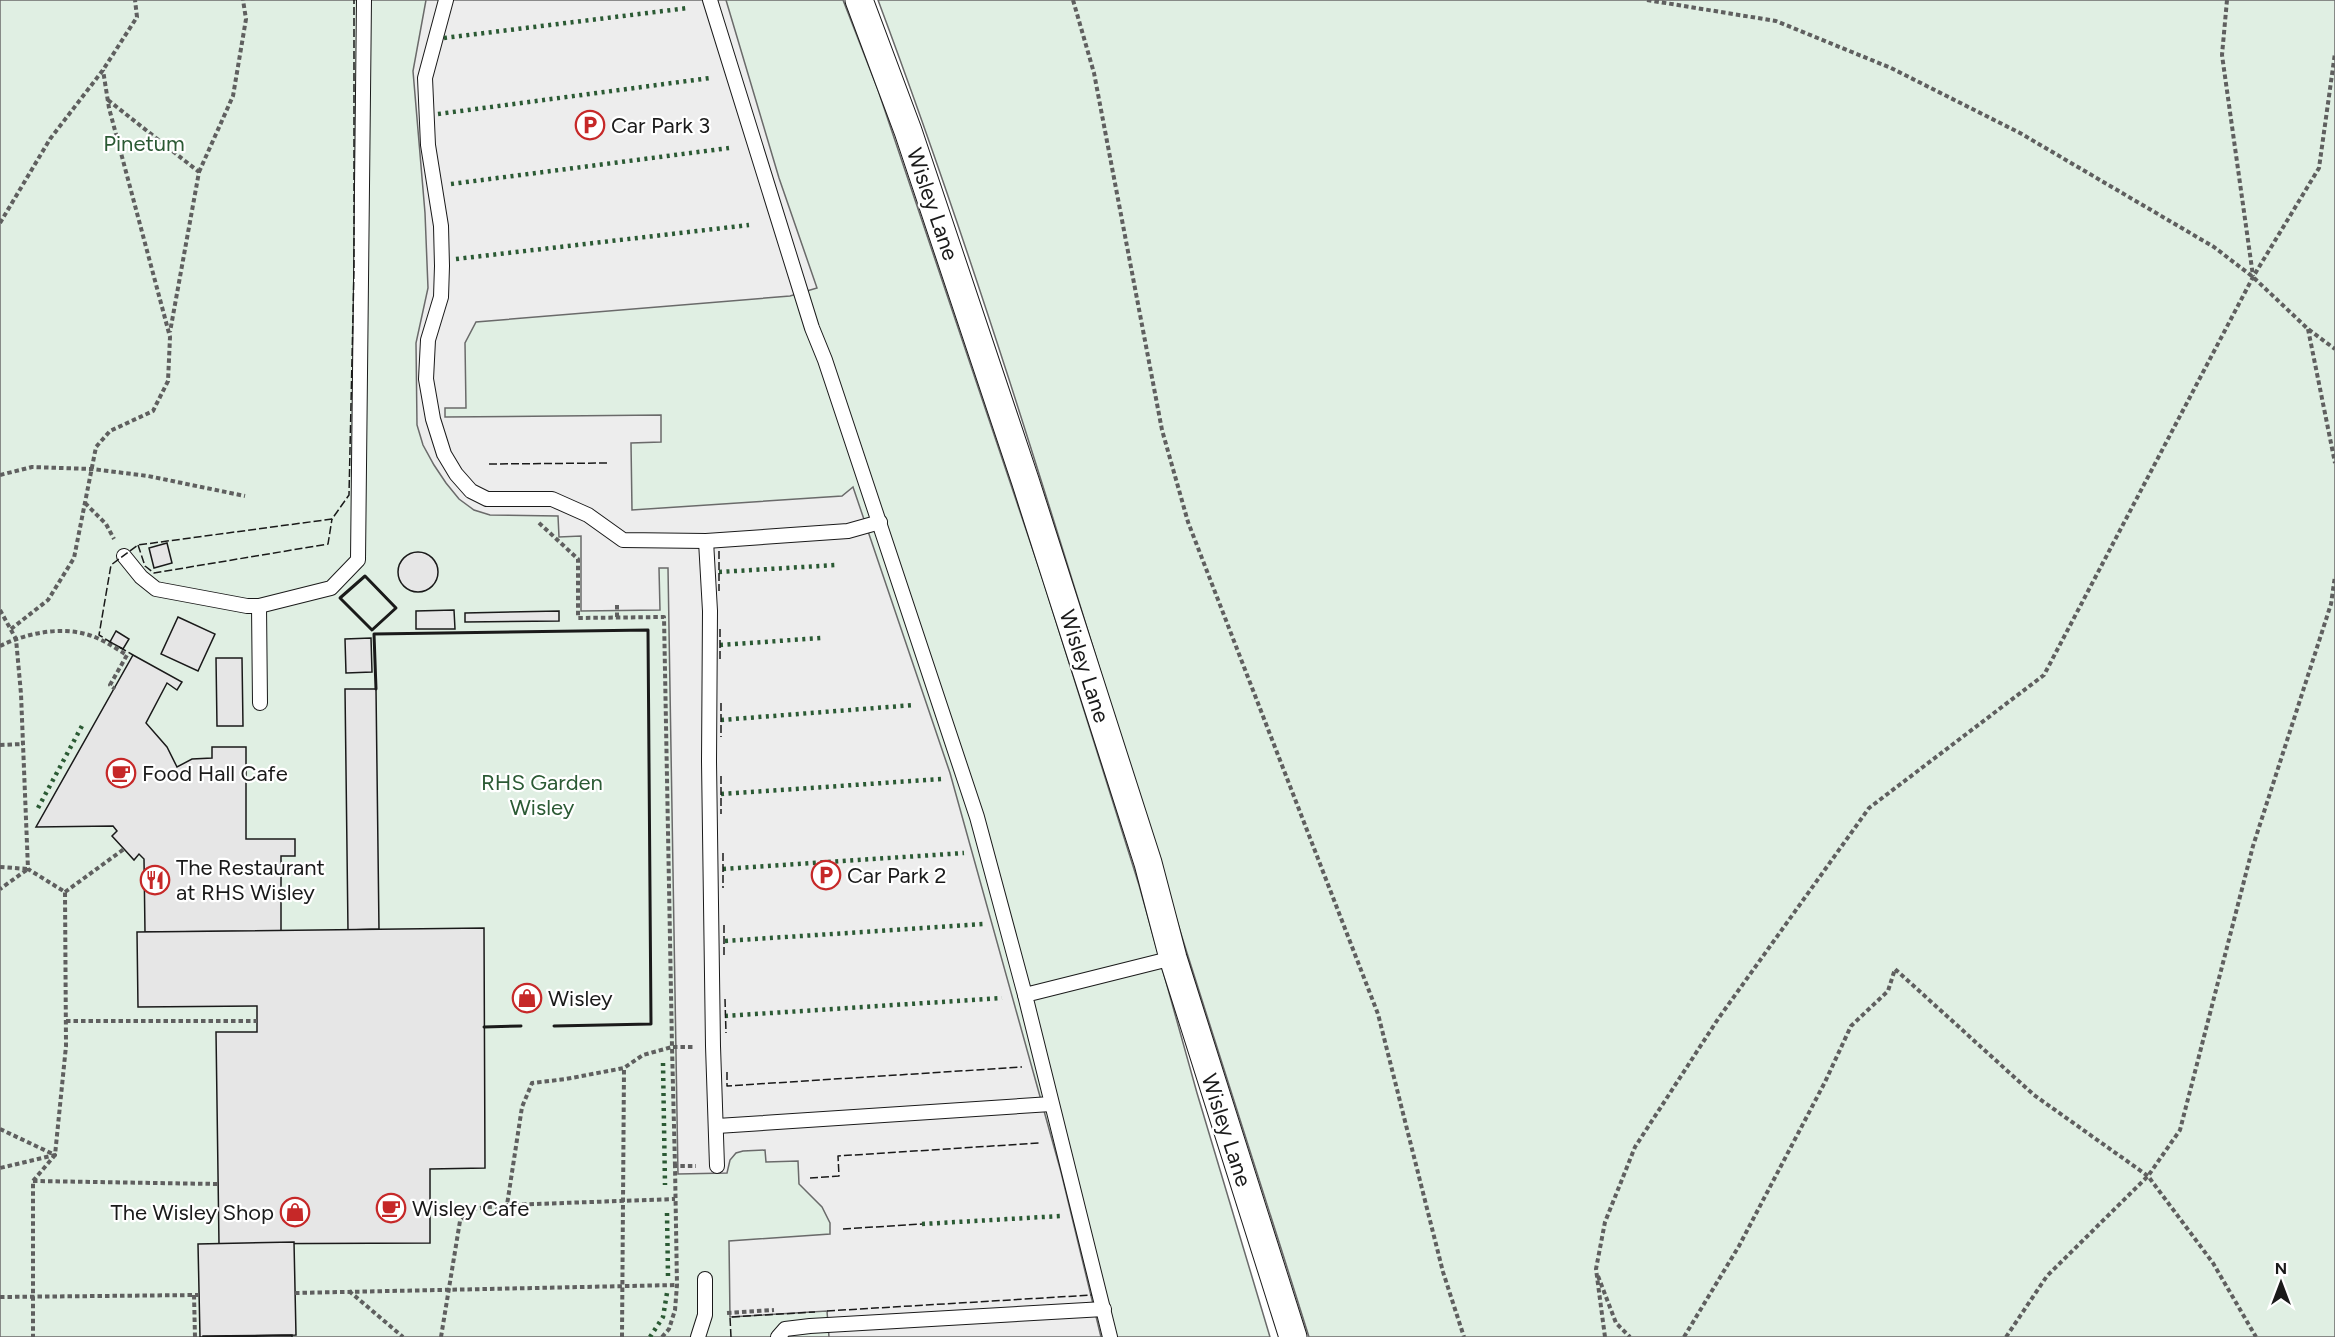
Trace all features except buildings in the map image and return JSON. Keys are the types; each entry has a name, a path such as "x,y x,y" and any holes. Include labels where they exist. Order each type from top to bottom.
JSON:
{"street":[{"name":"Wisley Lane","path":"859,0 908,131 1005,417 1148,862 1173,958 1293,1337"}],"lane":[{"path":"124,556 141,577 156,589 247,606 259,606 331,588 358,560 364,0"},
{"path":"446,0 425,78 428,145 441,226 442,266 441,297 428,340 426,379 433,419 444,454 456,474 471,491 487,498 552,498 588,515 623,540 706,541 848,531 880,522"},
{"path":"710,0 812,328 880,522 977,817 1025,995 1110,1337"},
{"path":"706,541 710,611 709,750 717,1166"},
{"path":"259,606 260,703"},
{"path":"1025,995 1173,958"},
{"path":"717,1126 1051,1104"},
{"path":"698,1337 705,1315 705,1279"},
{"path":"778,1337 785,1329 810,1326 1104,1309"}],"path":[{"path":"0,223 51,139 103,70 137,17 135,0"},
{"path":"11,629 48,600 74,558 96,447 110,431 153,411 168,381 170,334 198,172 233,96 246,19 243,0"},
{"path":"1073,0 1094,73 1162,430 1188,522 1378,1014 1443,1272 1464,1337"},
{"path":"1647,0 1776,21 1891,68 2020,134 2214,247 2253,277 2308,330 2335,349"},
{"path":"2226,0 2222,55 2253,277"},
{"path":"1605,1337 1596,1269 1605,1222 1635,1147 1718,1019 1869,807 2043,675 2253,277 2319,168 2335,53"},
{"path":"103,70 108,100 170,334"},
{"path":"108,100 198,172"},
{"path":"2308,330 2335,463"},
{"path":"0,474 32,467 92,470 148,476 245,496"},
{"path":"85,502 106,524 124,556"},
{"path":"536,520 578,559 578,618 664,617 677,1285 675,1310 669,1329 662,1337"},
{"path":"2006,1337 2047,1276 2148,1176 2180,1130 2253,846 2331,604 2335,576"},
{"path":"617,604 617,617"},
{"path":"0,610 16,639 21,694 27,869"},
{"path":"0,646 16,639 49,631 74,632 97,638 127,655 110,685 115,689"},
{"path":"0,745 23,744"},
{"path":"65,892 124,849"},
{"path":"0,867 27,869 65,892"},
{"path":"0,889 27,869"},
{"path":"33,1337 33,1181 55,1155 66,1046 65,892"},
{"path":"1684,1337 1739,1246 1825,1082 1851,1026 1888,991 1895,969 2034,1095 2148,1176 2213,1263 2256,1337"},
{"path":"66,1021 257,1021"},
{"path":"507,1205 522,1107 532,1083 624,1068 643,1055 672,1047"},
{"path":"622,1337 624,1068"},
{"path":"0,1129 55,1155"},
{"path":"0,1168 55,1155"},
{"path":"675,1166 717,1166"},
{"path":"33,1181 218,1184"},
{"path":"441,1337 460,1221 472,1209 507,1205 675,1199"},
{"path":"1596,1269 1616,1323 1630,1337"},
{"path":"295,1293 677,1285"},
{"path":"349,1291 403,1337"},
{"path":"0,1297 196,1295 195,1337"}],"green space":[{"name":"RHS Garden Wisley","path":"0,0 843,0 878,90 1043,580 1139,885 1197,1093 1270,1337 0,1337"},
{"path":"878,0 2335,0 2335,1337 1309,1337 1001,355 962,236"}],"shaded area":[{"name":"Car Park 2","path":"426,0 726,0 779,178 817,288 790,296 476,322 465,343 466,408 445,408 445,417 661,415 661,442 631,443 632,510 842,496 853,487 950,773 1061,1172 1101,1337 829,1337 827,1311 730,1317 729,1241 830,1234 830,1223 822,1207 799,1184 798,1161 766,1162 765,1150 736,1153 730,1160 727,1173 678,1174 668,568 659,568 660,610 581,611 581,536 559,537 558,516 490,515 474,510 459,499 446,483 423,445 417,425 416,343 428,288 425,213 413,71"}],"hedge":[{"path":"444,38 688,8"},
{"path":"438,114 710,78"},
{"path":"451,184 729,148"},
{"path":"456,259 749,225"},
{"path":"719,572 836,565"},
{"path":"720,645 821,638"},
{"path":"721,720 914,705"},
{"path":"38,808 83,724"},
{"path":"721,794 942,779"},
{"path":"723,869 964,853"},
{"path":"725,941 984,924"},
{"path":"725,1016 1002,998"},
{"path":"663,1063 665,1185"},
{"path":"667,1213 668,1276"},
{"path":"922,1224 1061,1216"},
{"path":"650,1337 663,1317 667,1293"}],"fence":[{"path":"112,643 99,635 111,565 138,545 332,519 349,495 354,269 354,0"},
{"path":"489,464 610,463"},
{"path":"138,545 145,566 154,573 328,544 332,519"},
{"path":"719,551 719,591"},
{"path":"720,629 720,662"},
{"path":"119,647 133,655"},
{"path":"721,703 721,737"},
{"path":"721,776 721,814"},
{"path":"723,853 723,888"},
{"path":"724,925 724,958"},
{"path":"725,999 726,1033"},
{"path":"727,1072 727,1086 1022,1067"},
{"path":"810,1178 839,1176 838,1156 1039,1143"},
{"path":"843,1229 922,1224"},
{"path":"827,1311 1092,1295"},
{"path":"731,1337 730,1317 815,1312"}],"wall":[{"path":"365,576 396,608 372,630 340,598 365,576"},
{"path":"376,689 374,634 648,630 651,1024 554,1026"},
{"path":"484,1027 521,1026"}],"place":[{"name":"Car Park 3","path":"590,125"},
{"name":"Food Hall Cafe","path":"121,773"},
{"name":"Car Park 2","path":"826,875"},
{"name":"The Restaurant at RHS Wisley","path":"155,880"},
{"name":"Wisley","path":"527,998"},
{"name":"Wisley Cafe","path":"391,1208"},
{"name":"The Wisley Shop","path":"295,1212"}],"park label":[{"name":"Pinetum","path":"144,143"}]}
